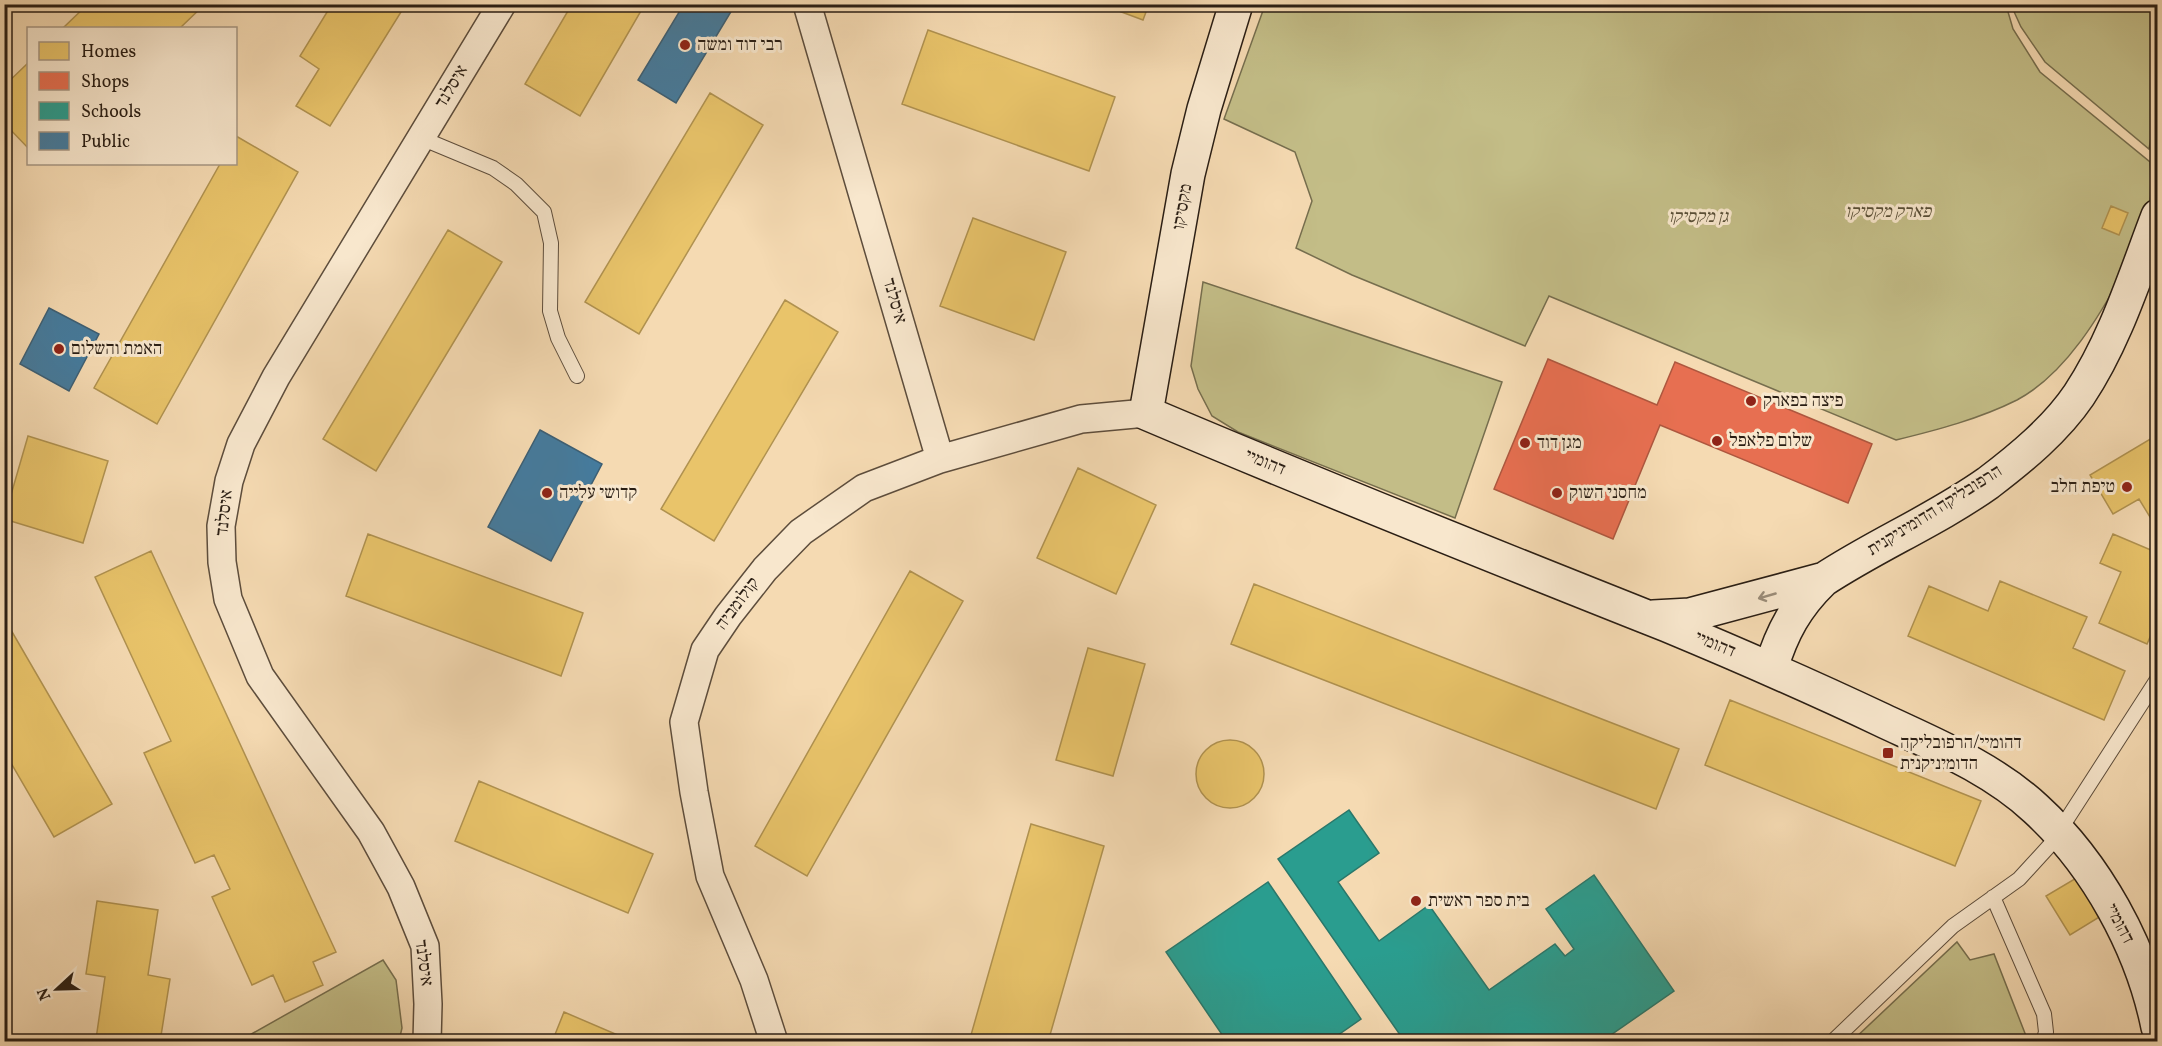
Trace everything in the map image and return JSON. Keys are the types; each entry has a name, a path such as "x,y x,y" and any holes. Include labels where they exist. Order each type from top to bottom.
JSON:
{"street":[{"name":"איסלנד","path":"427,1041 425,946 401,888 371,832 260,676 228,599 222,562 221,526 229,481 238,453 271,386 502,4"},
{"name":"איסלנד","path":"807,4 940,459"},
{"name":"מקסיקו","path":"1146,413 1188,174 1204,109 1236,4"},
{"name":"הרפובליקה הדומיניקנית","path":"1771,668 1788,621 1802,601 1823,580 1987,483 2051,430 2078,397 2094,371 2136,275 2157,216"},
{"name":"קולומביה","path":"774,1041 753,980 710,876 694,792 684,722 705,650 765,569 801,532 864,488 940,459 1081,419 1146,413"},
{"name":"דהומיי","path":"1146,413 1771,668 1936,745 1994,776 2035,808 2060,833 2094,878 2126,932 2142,971 2157,1027"},
{"name":"הרפובליקה הדומיניקנית","path":"1647,618 1690,615 1823,580"}],"lane":[{"path":"421,138 493,168 516,184 544,212 551,243 550,311 558,338 577,376"},
{"path":"1832,1041 1953,926 2019,879 2060,833 2157,678"},
{"path":"1993,897 2044,1014 2046,1032 2043,1041"}],"green space":[{"name":"פארק מקסיקו","path":"1265,5 2006,5 2013,29 2040,72 2150,162 2150,199 2146,226 2138,247 2093,323 2066,359 2035,389 1988,413 1896,440 1549,296 1525,346 1352,275 1296,248 1312,201 1295,152 1224,119"},
{"path":"2011,5 2157,5 2157,103 2149,149 2045,62 2021,27"},
{"path":"1203,282 1502,382 1455,518 1238,432 1212,416 1198,389 1191,366"},
{"path":"1957,942 1970,960 1994,954 2028,1041 1852,1041"},
{"path":"383,960 396,980 402,1028 399,1041 239,1041"}],"building: Homes":[{"path":"88,4 205,4 181,27 64,27"},
{"path":"332,4 406,4 330,126 296,106 319,69 300,56"},
{"path":"572,4 645,4 580,116 525,84"},
{"path":"1100,4 1149,4 1143,20"},
{"path":"928,30 1115,97 1089,171 902,104"},
{"path":"27,64 27,147 4,123 4,86"},
{"path":"710,93 763,125 639,334 585,302"},
{"path":"237,137 298,172 157,424 94,388 219,165 237,165"},
{"path":"2111,206 2128,213 2119,235 2102,228"},
{"path":"973,218 1066,252 1034,340 940,306"},
{"path":"448,230 502,262 376,471 323,439"},
{"path":"785,300 838,332 714,541 661,509"},
{"name":"טיפת חלב","path":"2157,435 2158,519 2153,522 2139,499 2113,514 2090,475"},
{"path":"28,436 108,461 83,543 4,519"},
{"path":"1078,468 1156,505 1116,594 1037,558"},
{"path":"368,534 583,613 561,676 346,596"},
{"path":"2113,534 2158,553 2158,619 2147,644 2099,623 2121,572 2100,563"},
{"path":"151,551 336,952 313,962 323,985 285,1002 273,975 252,985 212,897 230,889 214,855 195,863 144,753 171,741 95,577"},
{"path":"910,571 963,601 807,876 755,846"},
{"path":"2000,581 2087,617 2073,648 2125,671 2104,720 1908,636 1929,586 1988,611"},
{"path":"1254,584 1679,749 1656,809 1231,644"},
{"path":"4,618 112,804 54,837 4,751"},
{"path":"1088,648 1145,664 1113,776 1056,760"},
{"path":"1730,700 1981,801 1955,866 1705,765"},
{"path":"1230,740 1243,743 1254,750 1261,761 1264,774 1261,787 1254,798 1243,805 1230,808 1217,805 1206,798 1199,787 1196,774 1199,761 1206,750 1217,743"},
{"path":"479,781 653,854 628,913 455,841"},
{"path":"1031,824 1104,846 1048,1042 969,1042"},
{"path":"2078,877 2101,916 2070,935 2046,896"},
{"path":"97,901 158,910 148,975 170,979 160,1042 96,1039 105,977 86,974"},
{"path":"564,1012 634,1042 552,1042"}],"building: Shops":[{"path":"1548,359 1657,405 1675,362 1872,444 1848,503 1660,425 1613,539 1494,489"}],"building: Schools":[{"path":"1349,810 1379,853 1338,882 1379,941 1429,905 1489,990 1555,944 1565,956 1574,949 1546,909 1594,875 1674,991 1611,1035 1615,1042 1574,1042 1572,1038 1567,1042 1405,1042 1278,859"},
{"path":"1268,882 1361,1019 1328,1042 1227,1042 1166,952"}],"building: Public":[{"name":"רבי דוד ומשה","path":"684,4 722,4 732,10 676,103 638,80"},
{"name":"האמת והשלום","path":"49,308 99,334 69,391 20,364"},
{"name":"קדושי עלייה","path":"540,430 602,464 551,561 488,527"}],"place":[{"name":"רבי דוד ומשה","path":"685,45"},
{"name":"האמת והשלום","path":"59,349"},
{"name":"פיצה בפארק","path":"1751,401"},
{"name":"שלום פלאפל","path":"1717,441"},
{"name":"מגן דוד","path":"1525,443"},
{"name":"טיפת חלב","path":"2127,487"},
{"name":"קדושי עלייה","path":"547,493"},
{"name":"מחסני השוק","path":"1557,493"},
{"name":"דהומיי/הרפובליקה הדומיניקנית","path":"1888,753"},
{"name":"בית ספר ראשית","path":"1416,901"}],"park label":[{"name":"גן מקסיקו","path":"1698,217"}]}
